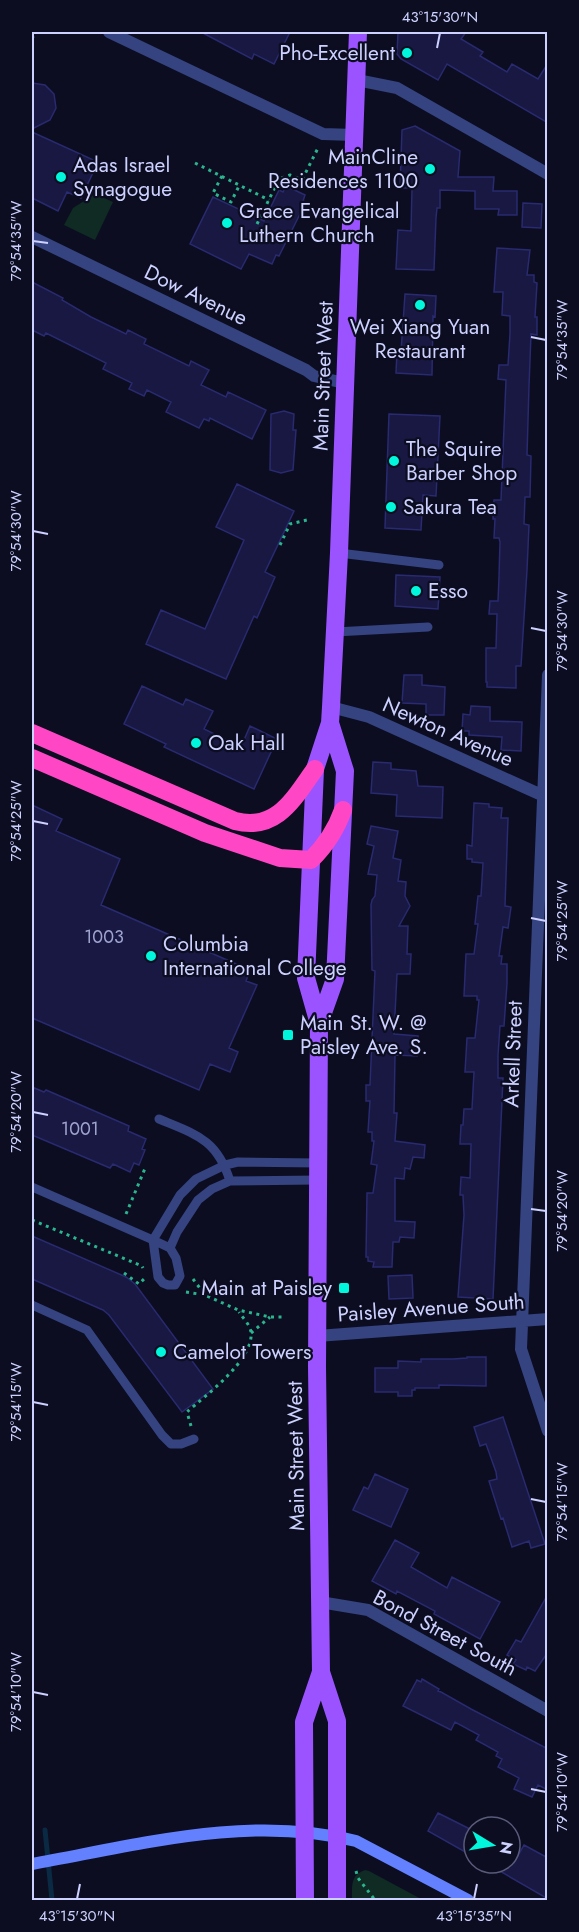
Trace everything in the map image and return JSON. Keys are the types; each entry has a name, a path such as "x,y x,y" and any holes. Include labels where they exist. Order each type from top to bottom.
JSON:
{"highway":[{"path":"32,733 247,824 264,822 278,814 292,800 315,769"},
{"path":"32,758 205,833 280,858 311,860 324,847 337,826 343,810"}],"main road":[{"name":"Main Street West","path":"337,1900 337,1721 321,1672 317,1336 319,1024 306,978 315,769 330,715 335,632 358,32"},
{"name":"Main Street West","path":"319,1024 336,979 345,771 330,715"},
{"name":"Main Street West","path":"305,1900 304,1722 321,1672"},
{"path":"32,1864 208,1833 284,1830 337,1836 356,1841 468,1900"}],"street":[{"path":"110,32 323,134 354,135"},
{"path":"357,80 397,88 548,174"},
{"name":"Dow Avenue","path":"32,237 306,370 314,376 344,383"},
{"name":"Arkell Street","path":"548,675 545,796 520,1349 548,1431"},
{"name":"Newton Avenue","path":"330,715 369,717 545,796"},
{"name":"Paisley Avenue South","path":"317,1336 548,1319"},
{"name":"Bond Street South","path":"320,1602 368,1610 548,1711"}],"lane":[{"path":"339,553 439,564"},
{"path":"335,632 428,627"},
{"path":"159,1119 197,1135 211,1145 225,1165 230,1181"},
{"path":"32,1187 153,1240 170,1248 176,1258 180,1276 175,1285 163,1283 158,1277 153,1240 180,1195 196,1179 225,1165 238,1162 317,1172"},
{"path":"170,1248 177,1232 198,1200 212,1188 230,1181 317,1172"},
{"path":"32,1305 87,1330 162,1435 171,1444 194,1440"}],"path":[{"path":"32,39 35,32"},
{"path":"299,186 318,148"},
{"path":"195,163 269,200"},
{"path":"257,224 279,179 291,175 302,180"},
{"path":"222,176 213,193 231,201 239,185"},
{"path":"280,544 290,524 311,519"},
{"path":"121,1226 146,1166"},
{"path":"32,1220 142,1266 147,1282"},
{"path":"124,1273 139,1284 146,1277"},
{"path":"190,1274 205,1295"},
{"path":"181,1292 205,1295 238,1310 270,1317 283,1317"},
{"path":"194,1440 187,1412 224,1380 240,1362 248,1348 251,1333 238,1310"},
{"path":"251,1333 270,1317"},
{"path":"356,1871 358,1878 375,1900"}],"green space":[{"path":"95,194 113,202 95,240 64,225 73,208"},
{"path":"365,1870 423,1900 352,1900 354,1878"}],"building":[{"path":"201,32 290,32 274,64 254,54 252,59"},
{"path":"398,32 466,32 461,39 483,52 480,56 507,72 512,64 538,79 548,63 548,123 447,64 438,80 401,59 397,54"},
{"name":"Adas Israel Synagogue","path":"32,83 45,85 54,94 56,108 50,120 32,129"},
{"path":"415,126 460,151 458,177 494,177 493,191 517,191 517,215 498,215 499,209 475,209 475,191 440,190 440,208 437,208 436,218 434,270 396,269 398,230 411,231 412,188 400,188 402,130"},
{"name":"Adas Israel Synagogue","path":"32,132 98,162 81,198 67,192 58,211 32,198"},
{"name":"Grace Evangelical Luthern Church","path":"286,186 305,195 303,201 306,202 279,256 276,255 272,264 249,254 241,269 190,244 213,197 264,221 279,190 283,192"},
{"path":"523,203 542,204 541,228 522,227"},
{"path":"497,248 530,250 527,275 534,275 534,282 537,283 535,317 537,317 537,335 531,334 529,386 527,455 531,456 530,497 525,497 524,524 529,525 527,570 521,666 516,666 516,688 487,687 486,682 486,648 496,648 497,614 489,614 490,601 498,601 499,577 500,542 499,538 494,538 495,519 493,519 494,500 501,500 506,380 498,379 499,365 508,365 510,334 510,316 502,315 503,292 494,292"},
{"path":"32,282 63,298 62,300 91,317 126,334 128,330 146,339 144,344 189,366 191,361 209,370 201,385 226,397 228,392 266,410 252,439 210,418 209,421 204,419 199,428 166,412 171,402 147,390 144,396 129,389 132,383 103,369 106,363 46,333 44,336 32,330"},
{"path":"405,294 436,296 435,317 433,316 432,375 396,373 397,352 401,352"},
{"path":"284,411 294,414 293,430 296,430 293,470 281,473 270,470 271,414"},
{"path":"389,414 440,416 436,496 423,495 421,530 385,528"},
{"path":"237,484 294,511 265,572 275,577 257,618 254,616 226,679 146,644 161,610 205,629 244,540 216,527"},
{"path":"396,575 440,577 438,609 395,606"},
{"path":"404,675 422,675 422,685 445,687 444,715 426,715 426,704 402,703"},
{"name":"Oak Hall","path":"142,686 183,705 186,699 213,711 204,729 241,747 250,726 277,739 254,789 164,747 166,744 124,724"},
{"path":"471,706 490,707 490,721 522,722 521,751 501,750 502,737 469,735 469,731 462,731 463,714 470,715"},
{"path":"373,762 391,763 391,769 416,771 418,786 443,787 442,818 396,816 397,795 371,793"},
{"path":"474,803 502,808 501,818 508,818 505,906 511,907 508,928 503,927 499,956 502,956 501,964 507,964 507,983 504,1026 500,1026 498,1055 498,1078 503,1078 493,1299 458,1297 464,1215 463,1195 460,1195 461,1177 470,1178 471,1144 460,1144 461,1125 463,1125 464,1109 472,1109 474,1072 465,1072 467,1038 475,1038 479,1000 477,996 464,996 466,954 474,954 478,924 475,924 478,896 481,896 483,863 467,859 467,845 472,846"},
{"path":"32,805 62,819 56,831 120,859 101,905 250,970 246,981 257,985 229,1048 238,1052 230,1072 210,1064 199,1090 32,1018"},
{"path":"371,826 398,831 393,858 401,860 398,881 406,882 405,896 410,906 399,926 408,926 407,954 411,954 410,974 397,974 394,1034 418,1036 417,1056 395,1055 394,1113 397,1113 395,1141 425,1145 424,1158 413,1157 410,1169 405,1168 404,1179 395,1178 395,1221 415,1222 414,1238 400,1237 399,1242 393,1242 392,1267 373,1267 374,1262 368,1261 366,1257 367,1193 373,1193 377,1165 371,1164 374,1141 372,1141 372,1132 368,1132 370,1101 366,1101 366,1085 370,1085 375,971 372,970 371,905 375,896 377,875 368,874 374,846 367,844"},
{"path":"32,1087 44,1092 46,1090 129,1126 128,1131 146,1139 142,1149 145,1150 139,1165 134,1163 130,1172 113,1164 110,1168 32,1135"},
{"name":"Camelot Towers","path":"32,1236 126,1277 135,1284 213,1389 182,1412 109,1315 103,1310 32,1279"},
{"path":"412,1275 413,1298 389,1299 388,1276"},
{"path":"486,1357 486,1386 439,1385 439,1388 415,1388 412,1390 412,1396 398,1396 398,1392 375,1392 375,1368 398,1368 398,1361 421,1362 421,1359"},
{"path":"503,1417 545,1544 531,1548 529,1541 512,1547 489,1481 497,1479 496,1472 486,1444 480,1446 474,1427"},
{"path":"375,1474 408,1489 391,1527 353,1510 364,1487 368,1489"},
{"path":"395,1540 419,1553 411,1567 447,1588 452,1577 500,1602 480,1639 434,1614 435,1611 372,1581"},
{"path":"548,1594 548,1652 535,1671 527,1667 526,1670 513,1664 516,1660 507,1655 516,1640 521,1642"},
{"path":"422,1679 439,1689 438,1691 548,1749 548,1790 538,1785 532,1797 514,1789 519,1778 498,1767 502,1759 496,1756 498,1752 476,1740 479,1735 455,1722 451,1730 403,1706 417,1680 421,1682"},
{"path":"438,1813 462,1825 462,1850 428,1831"},
{"path":"524,1845 548,1858 548,1899 507,1875 522,1875"}],"waterway":[{"path":"45,1830 52,1900"}],"place":[{"name":"Pho-Excellent","path":"407,53"},
{"name":"MainCline Residences 1100","path":"430,169"},
{"name":"Adas Israel Synagogue","path":"61,177"},
{"name":"Grace Evangelical Luthern Church","path":"227,223"},
{"name":"Wei Xiang Yuan Restaurant","path":"420,305"},
{"name":"The Squire Barber Shop","path":"394,461"},
{"name":"Sakura Tea","path":"391,507"},
{"name":"Esso","path":"416,591"},
{"name":"Oak Hall","path":"196,743"},
{"name":"Columbia International College","path":"151,956"},
{"name":"Main St. W. @ Paisley Ave. S.","path":"288,1035"},
{"name":"Main at Paisley","path":"344,1288"},
{"name":"Camelot Towers","path":"161,1352"}]}
